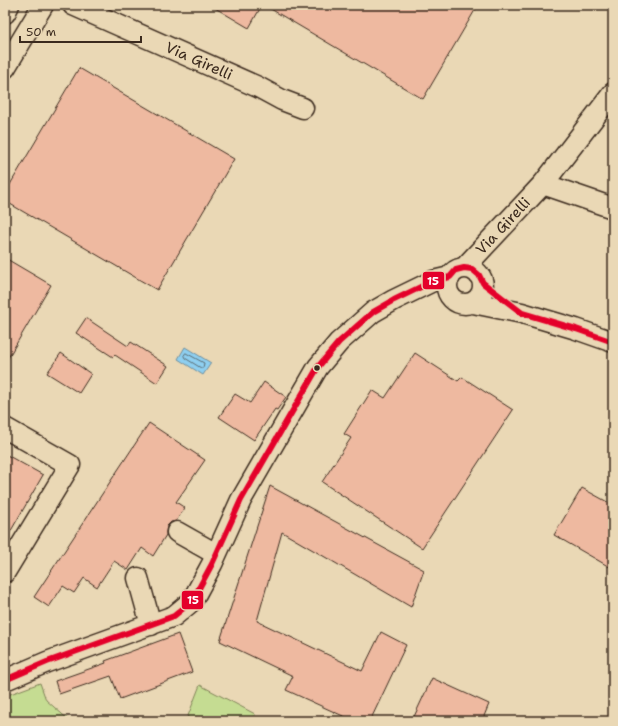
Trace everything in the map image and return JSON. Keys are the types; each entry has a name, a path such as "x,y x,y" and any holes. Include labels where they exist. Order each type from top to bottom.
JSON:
{"street":[{"path":"5,13 9,5"},
{"path":"5,68 44,5"},
{"name":"Via Girelli","path":"73,5 258,87 282,100 303,108"},
{"name":"Via Girelli","path":"457,272 543,184 613,93"},
{"name":"Via Girelli","path":"543,184 613,208"},
{"name":"Via Girelli","path":"457,272 472,269 479,275 483,283 522,313"},
{"path":"451,297 447,283 457,272"},
{"path":"5,680 47,662 174,616 192,601 202,584 241,500 318,367 339,342 372,312 434,281 457,272"},
{"path":"473,303 480,298 483,290 483,283"},
{"path":"394,300 433,294 451,297 456,301 467,304 473,303 522,313 613,342"},
{"path":"5,428 70,465 5,572"},
{"path":"177,532 216,554"},
{"path":"138,578 151,624"}],"green space":[{"path":"40,683 46,700 70,721 5,721 5,696"},
{"path":"200,685 255,714 254,721 186,721"}],"water":[{"path":"185,347 211,363 203,375 178,359"}],"building":[{"path":"210,5 262,5 249,28"},
{"path":"264,5 478,5 423,99"},
{"path":"79,68 234,159 157,290 5,201 5,193"},
{"path":"5,258 51,285 5,363"},
{"path":"86,318 128,346 131,342 168,366 157,383 115,355 113,357 76,333"},
{"path":"61,353 91,374 79,393 47,373"},
{"path":"415,353 458,381 462,377 513,410 422,548 322,482 351,438 344,434 372,390 385,398"},
{"path":"264,382 286,397 277,410 275,409 254,440 219,417 235,394 250,403"},
{"path":"149,423 205,460 176,502 185,508 176,521 171,522 167,526 166,535 153,556 142,548 128,570 114,561 97,587 84,578 74,593 63,586 49,607 34,597"},
{"path":"5,454 43,475 5,541"},
{"path":"270,486 424,570 411,607 282,532 257,621 362,671 381,632 406,645 370,721 354,721 286,690 293,676 220,641"},
{"path":"582,488 613,505 613,569 554,535"},
{"path":"178,634 192,672 120,699 111,676 59,694 55,681 106,663 105,661"},
{"path":"432,678 489,704 482,721 412,721"}],"transit line":[{"name":"15","path":"5,680 47,662 174,616 192,601 212,564 241,500 318,367 339,342 373,312 394,300 433,281 450,277 456,270 464,268 472,269 479,275 483,283 522,313 613,342"}]}
